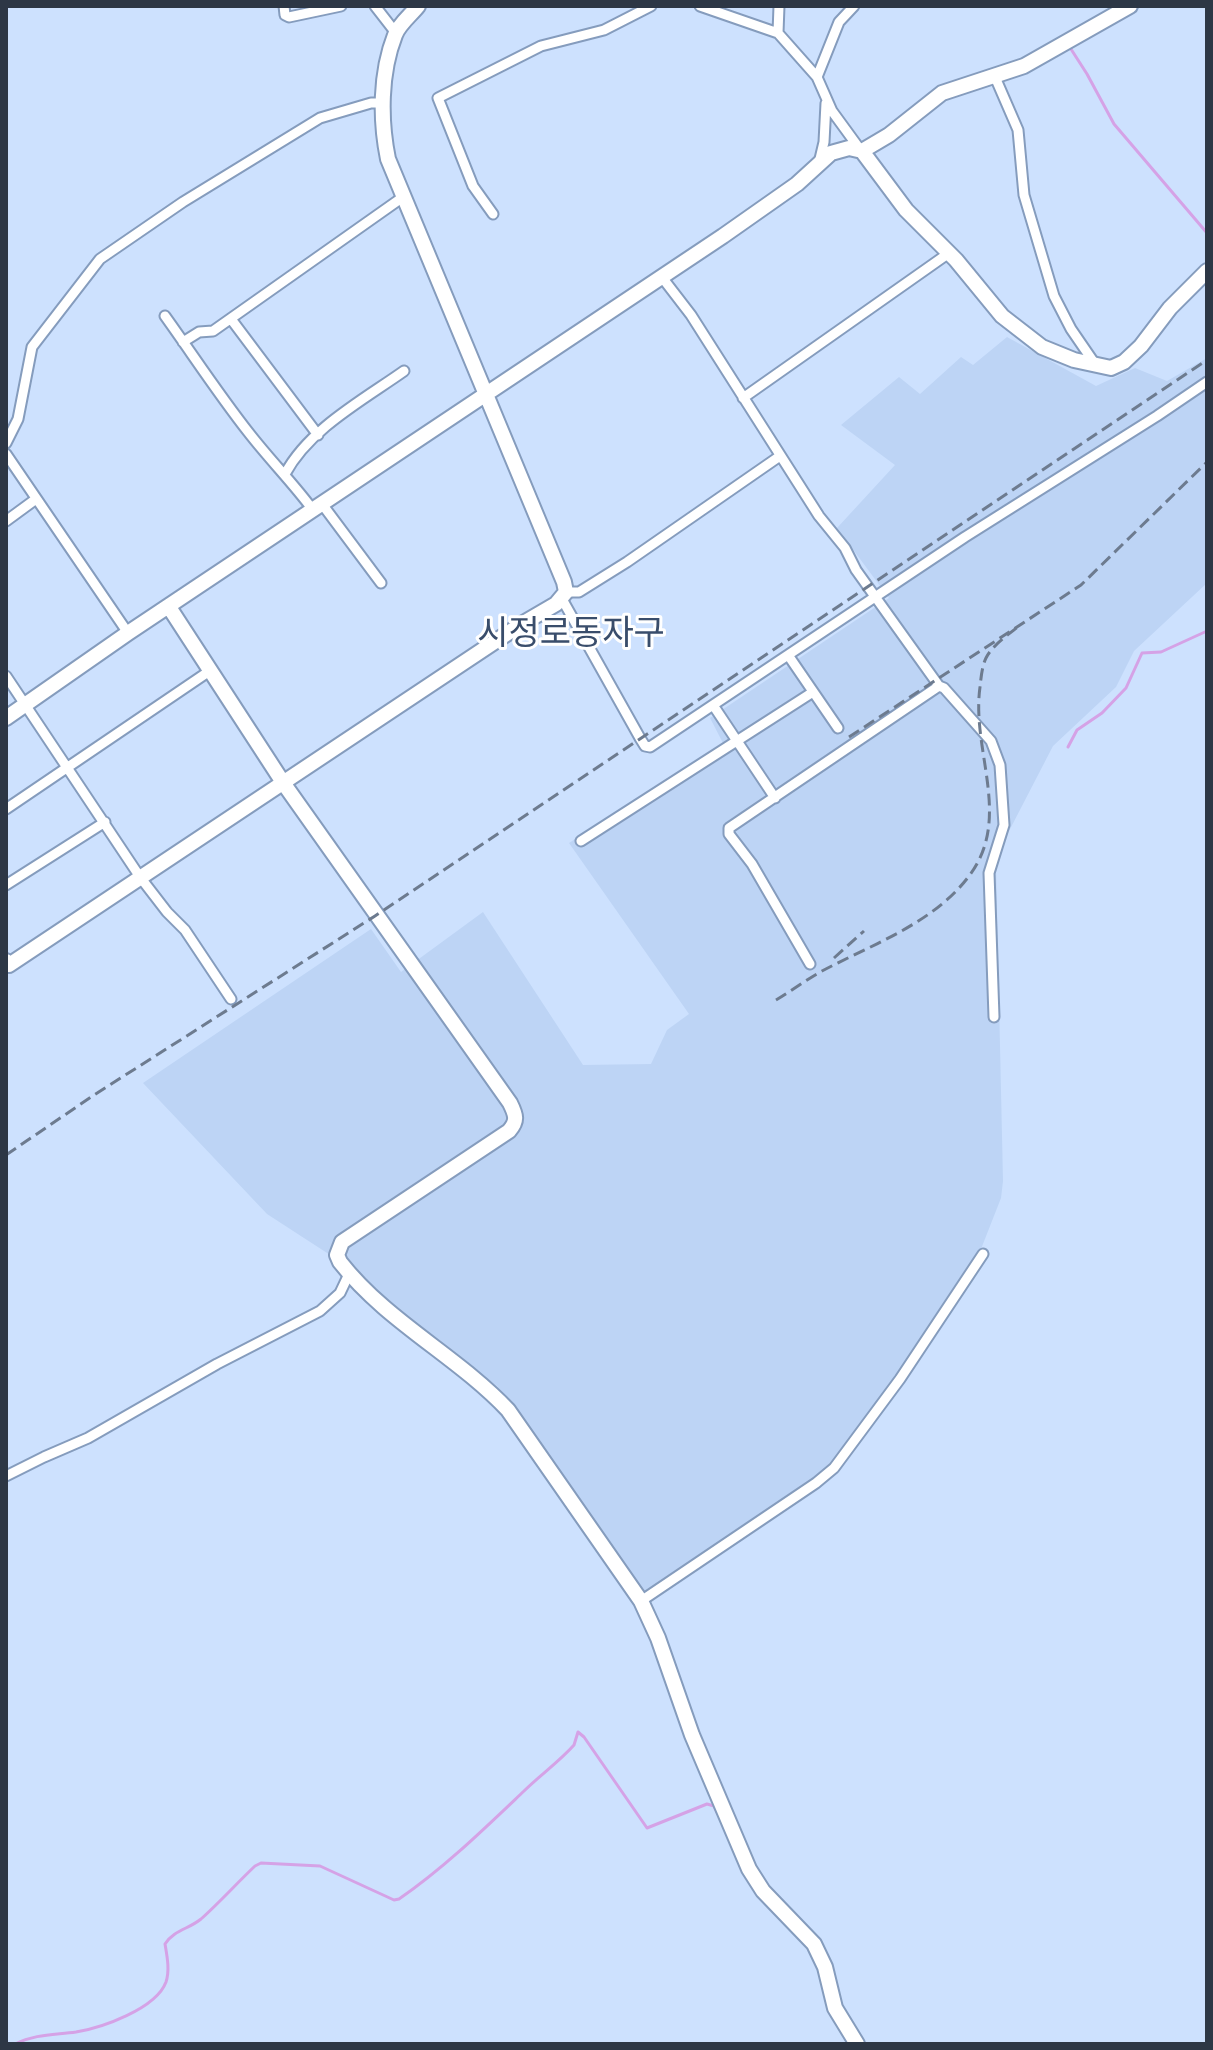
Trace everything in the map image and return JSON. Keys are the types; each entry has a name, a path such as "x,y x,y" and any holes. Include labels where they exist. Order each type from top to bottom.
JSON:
{"street":[{"path":"284,6 285,15 289,17 341,6"},
{"path":"375,6 396,33"},
{"path":"418,6 396,33 387,69 383,103 388,159 564,582 564,596 645,746 655,744 977,529 1207,382"},
{"path":"493,214 473,186 438,98 541,46 604,30 650,6"},
{"path":"700,6 778,33 817,77 826,99 852,140 906,210 949,253 986,300 1042,347 1097,367 1111,368 1129,359 1170,308 1207,271"},
{"path":"778,33 779,6"},
{"path":"817,77 839,22 854,6"},
{"path":"6,718 128,633 736,227 816,169 831,153 839,149 862,151 889,135 942,93 1024,66 1130,6"},
{"path":"995,77 1018,130 1024,195 1054,296 1071,329 1097,367"},
{"path":"816,169 824,142 826,99"},
{"path":"6,443 18,419 32,347 100,259 183,202 320,118 371,103 383,103"},
{"path":"183,342 199,332 213,331 403,197"},
{"path":"743,398 949,253"},
{"path":"661,276 691,315 819,516 845,548 856,570 939,686 991,741 1000,765 1004,825 989,873 994,1017"},
{"path":"165,316 249,434 317,507 381,583"},
{"path":"231,319 318,435"},
{"path":"285,474 294,458 318,435 404,371"},
{"path":"6,454 128,633"},
{"path":"7,965 564,596 579,592 627,562 780,456"},
{"path":"6,521 36,499"},
{"path":"169,607 284,784 516,1115 509,1131 342,1242 337,1255 349,1274 393,1317 508,1410 641,1601 658,1638 692,1735 749,1869 763,1891 814,1944 825,1967 835,2008 857,2044"},
{"path":"788,655 838,728"},
{"path":"6,809 211,670"},
{"path":"6,676 140,877 185,930 231,999"},
{"path":"810,964 752,864 728,831 939,686"},
{"path":"581,841 813,692"},
{"path":"713,705 775,798"},
{"path":"6,885 105,822"},
{"path":"641,1601 834,1468 900,1379 983,1254"},
{"path":"6,1476 88,1438 217,1364 320,1311 340,1293 349,1274"}],"shaded area":[{"path":"1007,337 1096,386 1135,368 1167,381 1207,358 1207,583 1134,651 1116,687 1053,746 1008,833 996,866 1003,1181 1001,1198 981,1249 901,1371 824,1473 641,1595 525,1422 497,1386 413,1326 361,1275 267,1214 143,1083 371,929 401,972 483,912 583,1065 651,1064 667,1030 689,1014 569,843 723,743 710,718 889,598 837,528 895,465 841,425 899,377 920,394 961,357 973,365"}],"waterway":[{"path":"1069,46 1114,124 1207,233"},
{"path":"1068,747 1077,730 1102,713 1126,688 1142,653 1161,652 1207,631"},
{"path":"15,2044 99,2026 127,2016 151,2001 166,1982 165,1944 201,1919 261,1863 320,1866 394,1900 399,1899 479,1834 562,1757 574,1745 578,1732 647,1828 707,1804 714,1806 718,1814"}],"railway":[{"path":"6,1155 94,1095 375,916 1207,360"},
{"path":"849,737 1081,585 1207,462"},
{"path":"776,1000 822,971 921,920 969,876 982,854 988,831 988,784 979,711 983,668 993,648 1021,624"},
{"path":"834,958 864,931"}],"district":[{"name":"시정로동자구","path":"571,633"}]}
